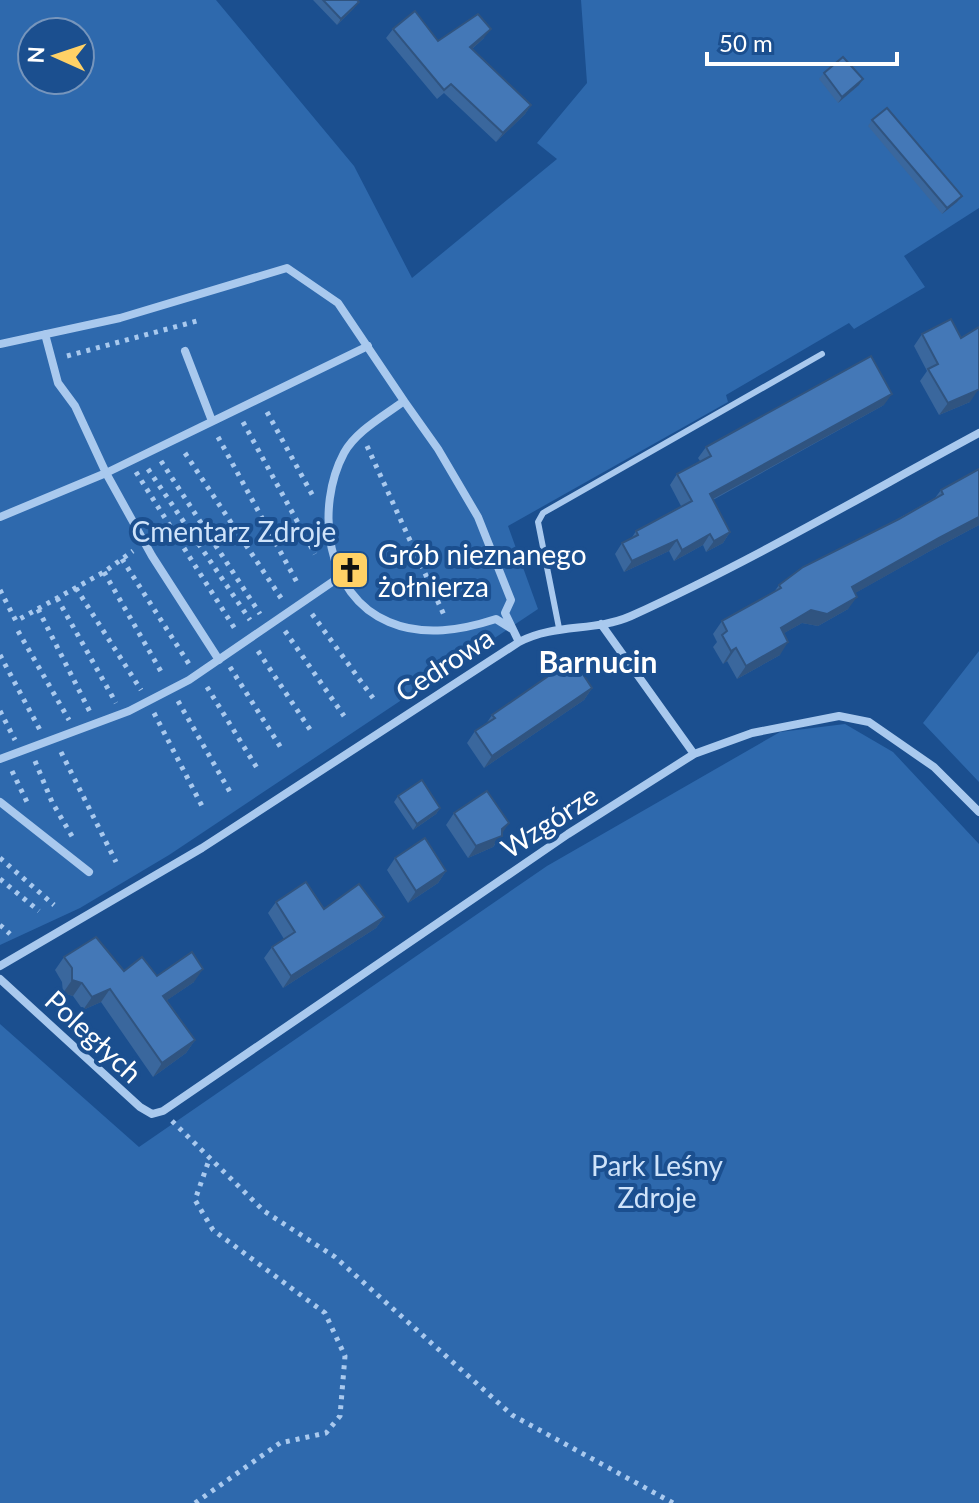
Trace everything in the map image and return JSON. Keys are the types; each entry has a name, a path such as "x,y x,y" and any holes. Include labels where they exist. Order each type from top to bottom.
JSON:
{"street":[{"path":"0,344 120,318 287,268 338,303 438,449 478,517 511,600 505,613 519,642"},
{"path":"45,334 55,378 75,406 106,473 145,543 221,659"},
{"path":"0,517 106,473 368,346"},
{"path":"185,351 212,421"},
{"path":"404,401 361,434 345,451 335,475 329,492 327,521 331,549 341,576 368,610 403,627 451,630 496,619 512,629"},
{"name":"Cedrowa","path":"0,966 202,848 519,642 559,628 601,624 628,617 768,547 979,433"},
{"path":"2,758 122,714 171,690 278,622 341,576"},
{"path":"601,624 694,754"},
{"name":"Wzgórze","path":"163,1111 494,882 694,754 752,733 799,721 853,717 889,734 934,767 979,812"},
{"path":"0,802 89,872"},
{"name":"Poległych","path":"0,979 140,1107 152,1114 163,1111"}],"lane":[{"path":"559,628 538,522 543,513 822,354"}],"path":[{"path":"51,360 197,321"},
{"path":"259,398 327,521"},
{"path":"236,409 331,583"},
{"path":"212,421 227,458 306,602 373,698"},
{"path":"361,434 451,630"},
{"path":"176,438 290,613"},
{"path":"153,450 269,628"},
{"path":"140,456 259,634"},
{"path":"129,462 247,642 313,734"},
{"path":"0,590 16,621 104,572 145,543"},
{"path":"122,559 257,768"},
{"path":"104,572 230,792"},
{"path":"57,598 122,714"},
{"path":"38,609 96,724"},
{"path":"278,622 344,716"},
{"path":"18,631 76,731"},
{"path":"0,655 116,862"},
{"path":"221,659 283,751"},
{"path":"0,711 21,752"},
{"path":"30,748 52,802 75,842"},
{"path":"2,758 29,806"},
{"path":"0,858 54,905"},
{"path":"0,879 39,911"},
{"path":"0,925 10,934"},
{"path":"163,1111 209,1160 264,1211 335,1257 512,1415 673,1503"},
{"path":"195,1503 280,1443 326,1433 340,1416 345,1356 325,1313 213,1230 195,1200 209,1160"}],"green space":[{"name":"Cmentarz Zdroje","path":"0,0 216,0 354,166 412,278 557,159 537,143 587,83 581,0 979,0 979,208 904,256 925,287 854,329 849,323 726,395 728,402 508,526 538,609 169,855 80,908 0,945"},
{"path":"979,651 979,782 923,723"},
{"name":"Park Leśny Zdroje","path":"845,724 893,752 979,844 979,1503 0,1503 0,1024 139,1147 547,866 780,732"}],"building":[{"path":"323,0 357,0 359,2 341,19"},
{"path":"415,11 438,41 478,14 491,29 470,47 531,105 503,133 451,84 444,90 393,29"},
{"path":"843,57 863,79 842,97 824,73"},
{"path":"887,108 962,196 947,208 872,120"},
{"path":"951,319 961,338 979,327 979,389 948,403 928,369 938,364 922,334"},
{"path":"871,356 892,394 710,494 730,532 714,541 710,534 682,550 677,540 632,561 622,543 638,535 636,531 692,501 677,474 711,456 706,447"},
{"path":"979,469 979,517 852,587 857,597 827,614 811,610 781,628 788,642 746,666 736,648 731,651 722,635 727,631 722,621 781,588 779,585 803,567 899,519"},
{"path":"573,659 592,688 492,756 475,731 495,718 492,715"},
{"path":"422,780 440,808 417,824 398,796"},
{"path":"487,791 509,823 502,829 502,836 476,846 454,813"},
{"path":"425,838 446,871 416,891 395,858"},
{"path":"306,882 324,909 359,884 384,917 291,976 272,947 295,932 276,902"},
{"path":"96,937 124,971 142,957 157,976 192,952 203,969 163,996 195,1040 162,1063 110,989 92,997 82,983 72,980 72,968 64,957"}],"place":[{"name":"Grób nieznanego żołnierza","path":"350,570"}],"district":[{"name":"Barnucin","path":"598,661"}]}
